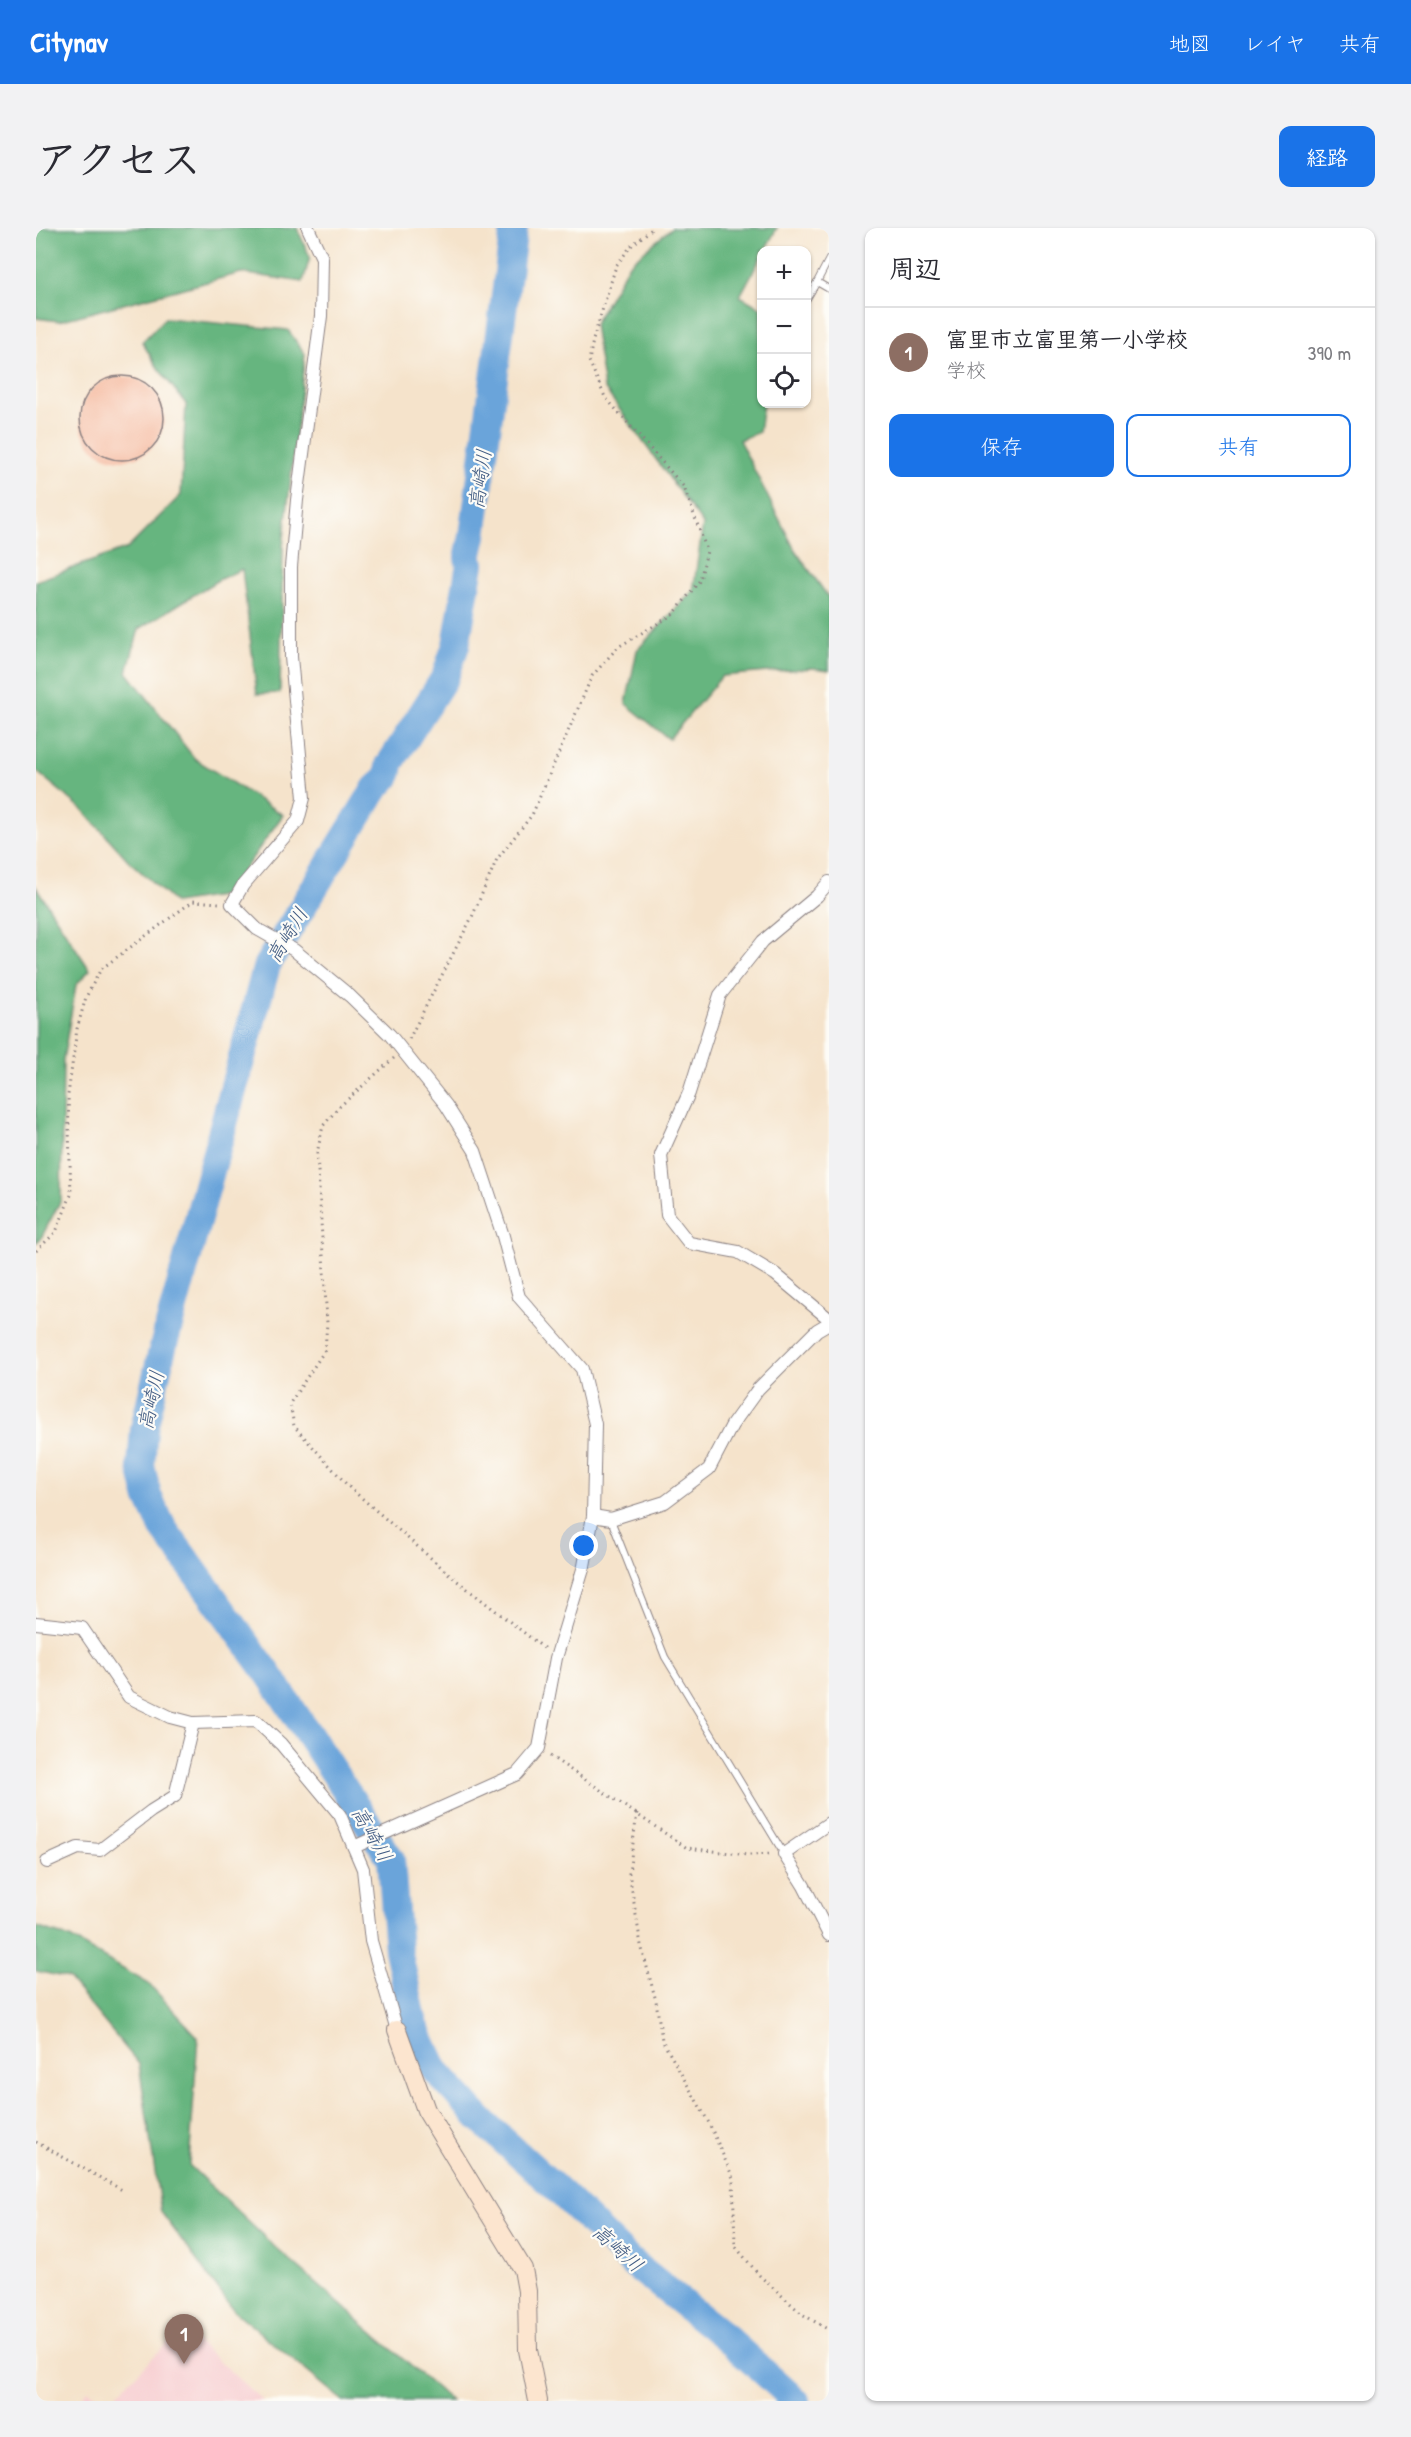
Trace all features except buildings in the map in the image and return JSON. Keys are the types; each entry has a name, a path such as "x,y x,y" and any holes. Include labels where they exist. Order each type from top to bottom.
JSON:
{"street":[{"path":"308,228 322,258 321,316 297,500 291,567 291,657 304,798 298,821 243,885 232,904 257,929 294,950 350,996 390,1035 446,1105 475,1150 503,1236 519,1297 582,1369 595,1424 593,1516 584,1566 556,1658 539,1748 517,1774 354,1847"},
{"path":"593,1516 611,1519 665,1502 709,1469 732,1425 758,1389 817,1330 829,1321 775,1274 738,1252 689,1243 667,1215 661,1155 690,1093 720,995 763,941 817,896 829,882"},
{"path":"36,1623 82,1628 129,1697 170,1717 193,1723 256,1721 281,1744 340,1815 363,1869 371,1941 397,2030 426,2110 523,2269 527,2291 528,2350 538,2401"},
{"path":"47,1862 78,1848 100,1850 175,1796 193,1723"},
{"path":"829,1823 784,1854 804,1886 829,1935"}],"lane":[{"path":"811,293 829,259"},
{"path":"817,282 829,289"},
{"path":"611,1519 665,1657 784,1854"}],"path":[{"path":"556,1658 456,1580 350,1487 294,1426 290,1403 325,1350 327,1323 317,1154 323,1126 338,1108 403,1051 472,917 497,859 532,815 592,676 618,647 674,614 700,580 707,551 684,487 604,397 589,361 592,340 616,266 631,246 652,228"},
{"path":"36,1251 56,1232 71,1195 68,1095 75,1040 86,998 101,969 192,901 232,904"},
{"path":"539,1748 687,1848 748,1855 784,1854"},
{"path":"636,1813 629,1873 640,1946 656,2001 662,2040 709,2123 733,2178 735,2246 759,2275 802,2314 829,2330"},
{"path":"36,2142 124,2191"}],"shaded area":[{"path":"182,2328 263,2401 110,2401"},
{"path":"87,2390 109,2401 78,2401"}],"green space":[{"path":"36,228 297,228 310,257 303,282 241,273 59,321 36,318"},
{"path":"672,228 777,228 767,246 757,246 757,264 740,296 757,306 757,408 762,408 759,432 739,440 795,550 829,598 829,670 812,668 722,676 669,739 626,704 637,650 693,591 703,524 604,388 594,324 629,264"},
{"path":"165,318 288,330 305,354 283,547 280,693 257,694 242,569 218,580 139,629 127,672 195,759 283,815 226,895 175,903 128,860 82,809 36,771 36,581 128,548 181,495 186,404 158,368 142,342"},
{"path":"36,887 90,970 76,985 63,1060 61,1200 41,1238 36,1243"},
{"path":"36,1927 70,1938 149,1984 198,2037 189,2165 278,2250 451,2401 343,2401 235,2312 161,2212 139,2064 68,1978 36,1971"}],"waterway":[{"name":"高崎川","path":"514,228 473,536 468,558 470,564 456,645 445,677 389,765 387,775 375,789 267,965 161,1355 144,1429 141,1466 148,1496 163,1528 268,1673 391,1859 398,1950 414,2024 435,2070 480,2119 561,2193 631,2262 725,2337 796,2401"}],"place":[{"name":"富里市立富里第一小学校","path":"184,2364"}]}
